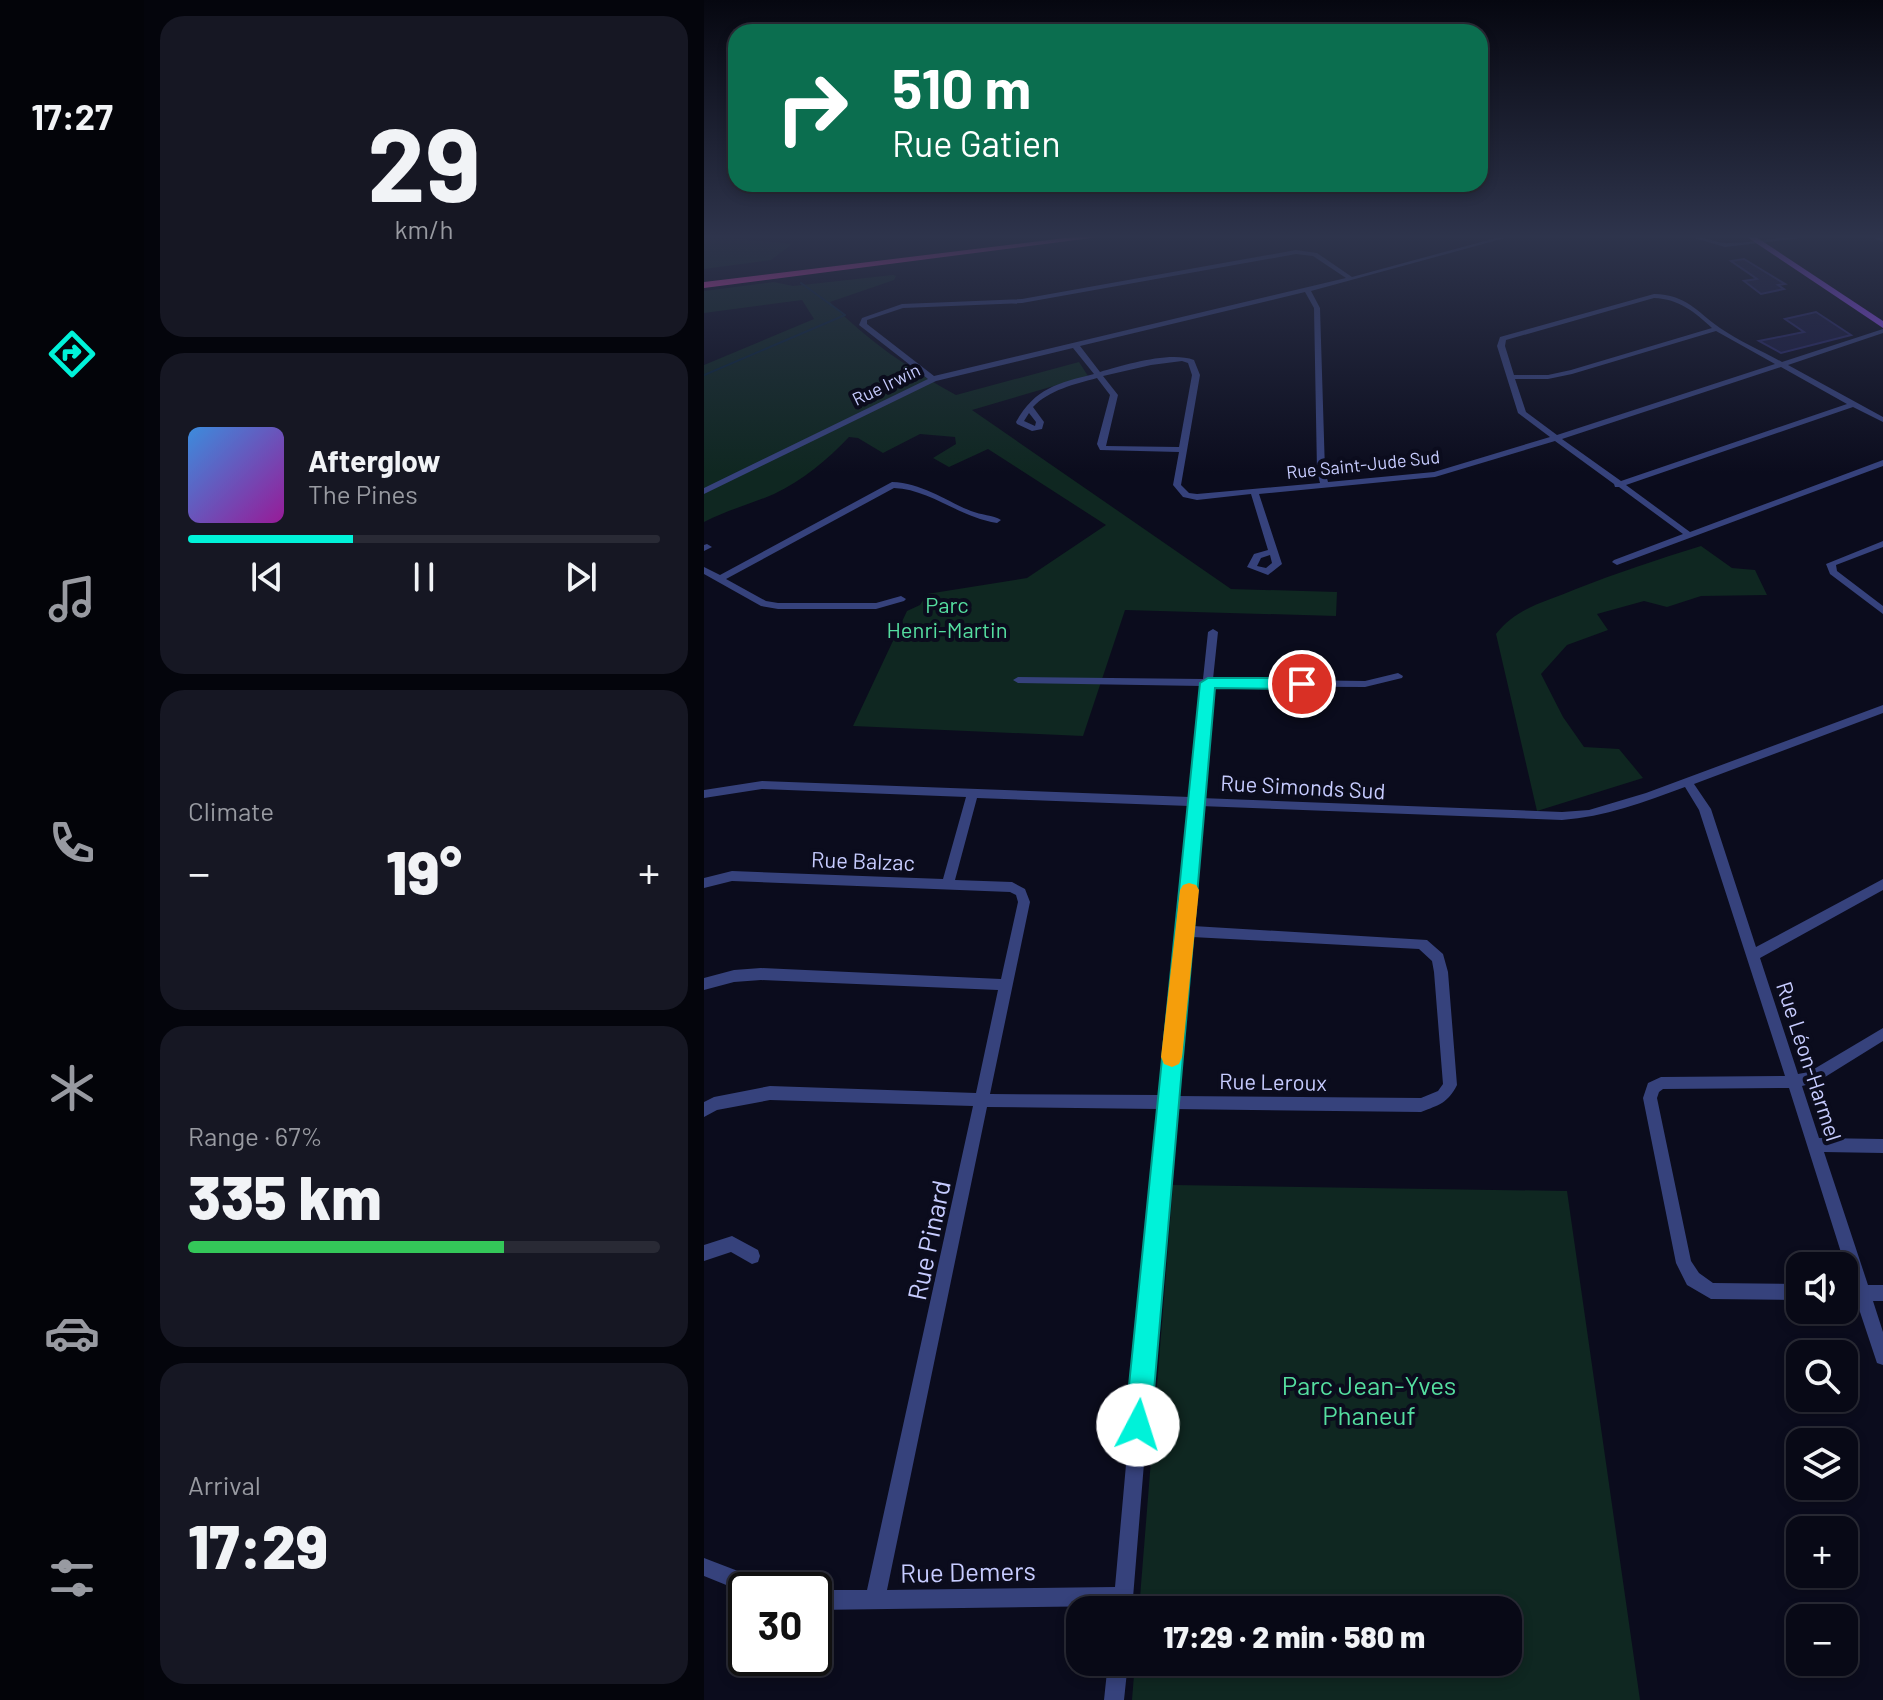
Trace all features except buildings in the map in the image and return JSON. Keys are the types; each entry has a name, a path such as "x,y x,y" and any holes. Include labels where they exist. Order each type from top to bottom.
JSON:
{"main road":[{"path":"1865,314 1883,328"}],"street":[{"path":"878,314 864,319 863,325 933,379"},
{"name":"Rue Irwin","path":"704,491 933,379 1204,314"},
{"path":"1317,314 1321,471 1325,485"},
{"path":"1587,314 1503,339 1501,346 1522,413 1553,439 1688,534"},
{"path":"1702,314 1717,329 1883,420"},
{"name":"Rue Saint-Jude Sud","path":"1029,407 1038,397 1058,388 1100,376 1171,360 1191,362 1196,375 1177,485 1186,495 1325,485 1435,474 1553,439 1883,328"},
{"path":"1511,377 1548,377 1572,372 1717,329"},
{"path":"1075,345 1114,395 1101,444 1103,448 1111,451 1182,450"},
{"path":"1618,485 1854,404"},
{"path":"1617,562 1883,463"},
{"path":"719,579 892,485 908,485 974,516 997,520"},
{"path":"1254,491 1273,551"},
{"path":"1883,544 1833,562 1831,566 1833,572 1883,611"},
{"path":"704,570 764,604 876,606 901,599"},
{"path":"1124,1596 1166,1102 1186,931 1195,801 1213,632"},
{"path":"1018,680 1365,684 1398,676"},
{"name":"Rue Simonds Sud","path":"704,794 762,785 1562,816 1589,814 1621,805 1882,710"},
{"name":"Rue Léon-Harmel","path":"1687,782 1705,809 1883,1357"},
{"path":"948,883 973,793"},
{"name":"Rue Balzac","path":"704,883 732,876 948,883 1012,887 1021,892"},
{"path":"1753,955 1883,884"},
{"name":"Rue Pinard","path":"875,1599 1024,902 1021,892"},
{"name":"Rue Leroux","path":"704,1110 714,1104 770,1093 983,1100 1421,1105 1443,1096 1450,1085 1441,972 1438,958 1422,944 1186,931"},
{"path":"704,984 734,976 761,974 1006,985"},
{"path":"1786,1292 1711,1291 1693,1279 1684,1263 1650,1098 1653,1088 1661,1083 1794,1082 1812,1077 1883,1034"},
{"path":"1814,1145 1883,1146"},
{"path":"704,1253 732,1244 752,1256"},
{"path":"1858,1293 1883,1293"},
{"path":"704,1567 728,1577"},
{"name":"Rue Demers","path":"832,1600 1066,1602"},
{"path":"1114,1700 1117,1676"}],"green space":[{"name":"Parc Henri-Martin","path":"811,314 843,314 890,353 956,395 1079,362 1088,376 972,410 1231,589 1337,592 1336,616 1125,610 1083,736 853,726 907,611 920,605 927,594 1027,578 1106,525 988,449 949,467 933,458 956,444 955,437 920,434 883,453 858,438 849,437 814,469 785,488 704,522 704,365 814,319"},
{"path":"1701,546 1732,568 1755,570 1767,595 1701,596 1667,607 1644,601 1597,614 1608,630 1567,645 1541,674 1563,717 1584,747 1619,749 1643,778 1537,811 1496,634 1513,617 1533,606"},
{"name":"Parc Jean-Yves Phaneuf","path":"1173,1185 1567,1191 1640,1700 1132,1700 1134,1676 1522,1676 1522,1596 1140,1596"}],"waterway":[{"path":"704,375 844,314"}],"slow traffic":[{"path":"1172,1057 1189,890"}],"route":[{"path":"1138,1425 1208,683 1302,684"}]}
